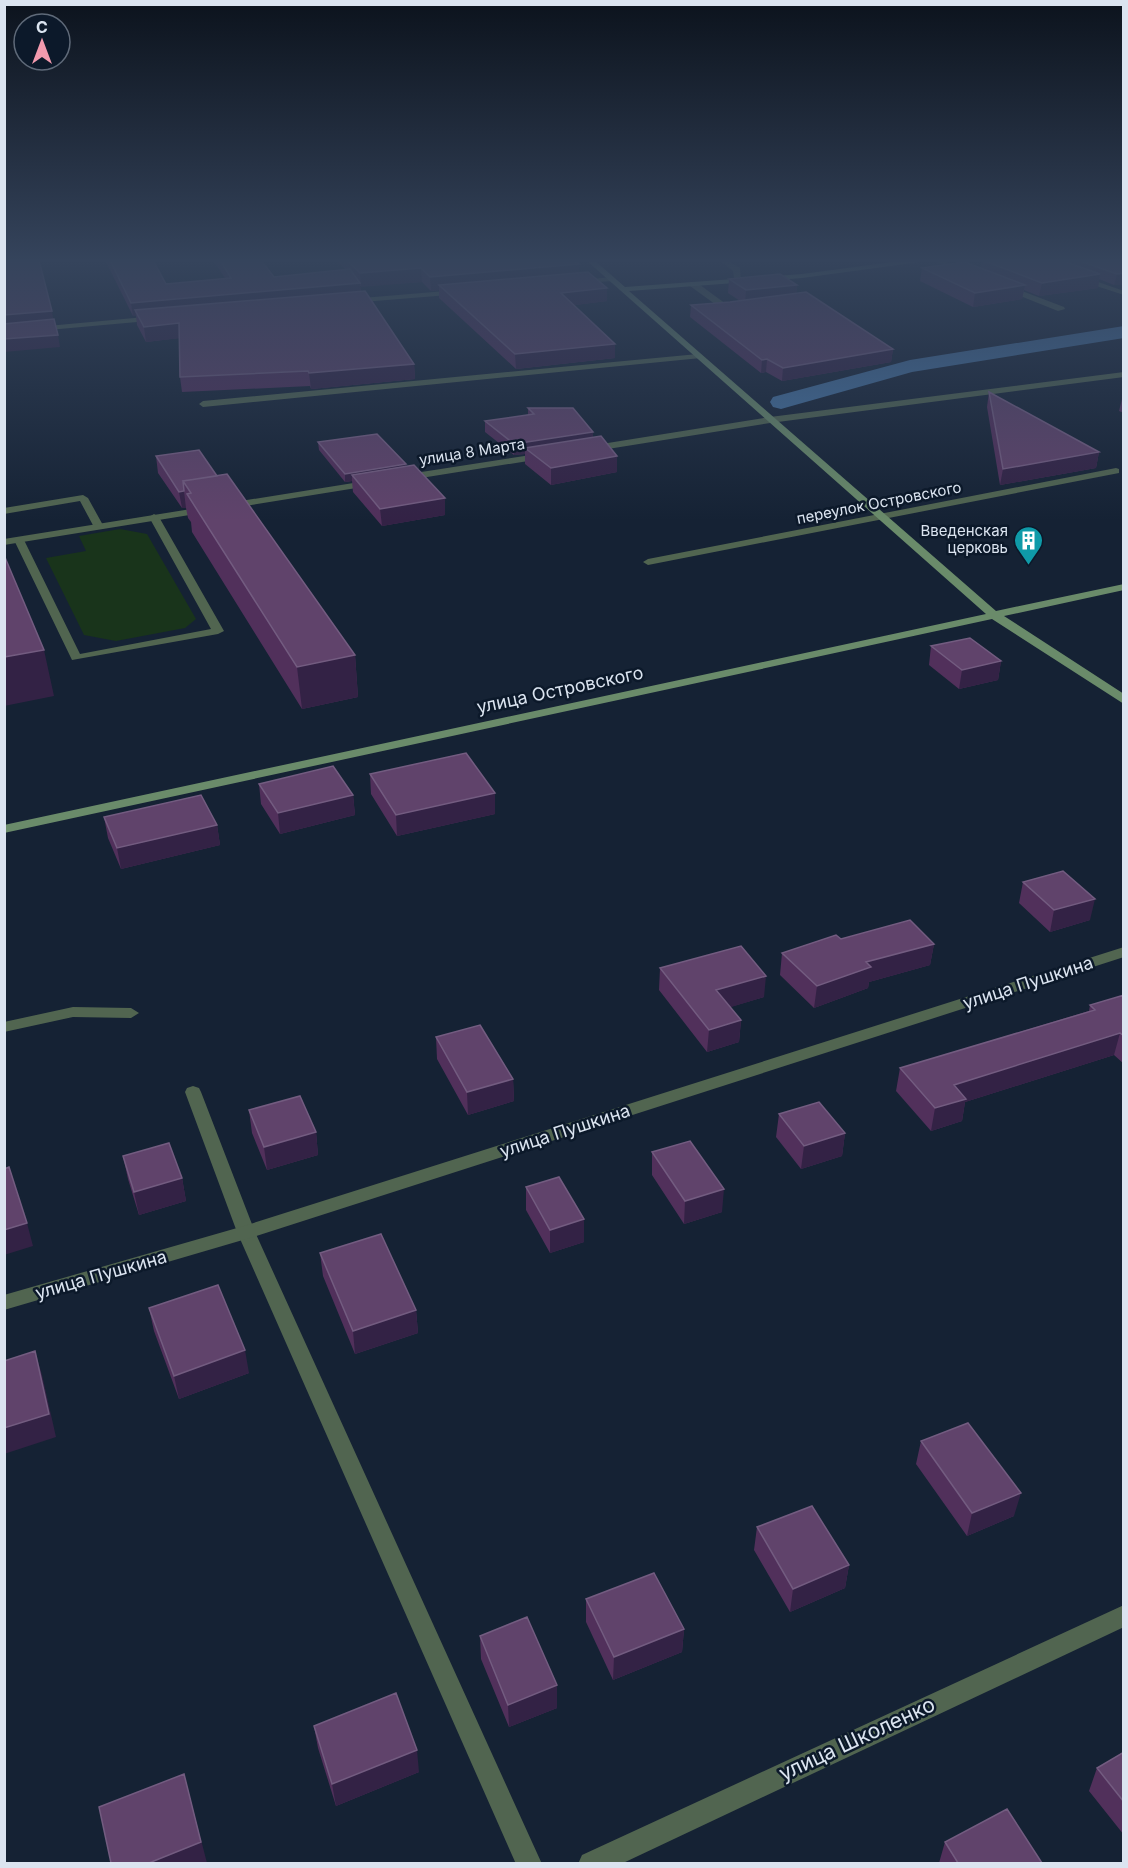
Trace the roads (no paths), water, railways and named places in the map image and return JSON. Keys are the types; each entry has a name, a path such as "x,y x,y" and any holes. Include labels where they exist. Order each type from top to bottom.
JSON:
{"street":[{"path":"688,347 994,615 1124,700"},
{"path":"203,404 698,356"},
{"path":"580,450 770,420 1124,374"},
{"name":"улица 8 Марта","path":"391,480 557,454"},
{"name":"переулок Островского","path":"648,562 1116,471"},
{"path":"4,542 379,482"},
{"path":"4,511 83,498 99,527"},
{"path":"19,540 76,658 218,631 154,517"},
{"name":"улица Островского","path":"4,829 1124,587"},
{"name":"улица Пушкина","path":"4,1303 246,1232 1124,952"},
{"path":"4,1027 73,1012 131,1012"},
{"path":"193,1092 246,1232 529,1863"},
{"name":"улица Школенко","path":"591,1863 1124,1615"}],"waterway":[{"path":"781,402 910,366 1028,347"}],"place":[{"name":"Введенская церковь","path":"1029,566"}]}
